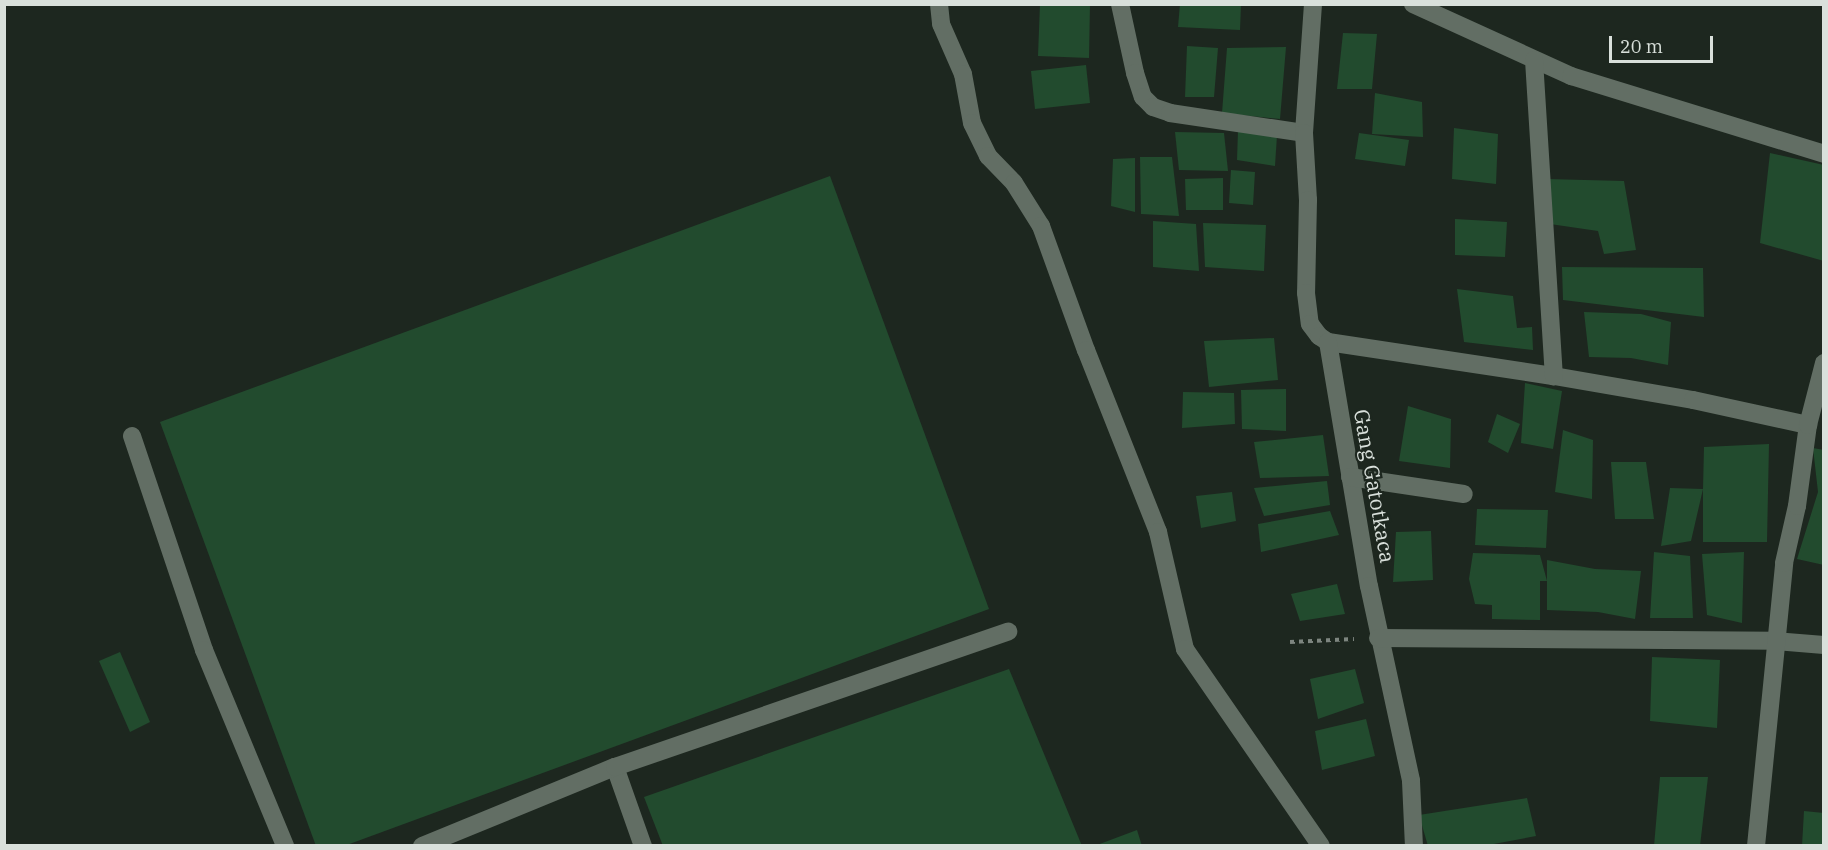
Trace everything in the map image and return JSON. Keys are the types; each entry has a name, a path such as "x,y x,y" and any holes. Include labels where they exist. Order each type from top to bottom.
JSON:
{"street":[{"path":"939,4 942,24 963,74 972,123 988,156 1014,183 1041,226 1086,350 1158,532 1185,649 1311,828 1321,846"},
{"path":"1120,4 1135,74 1143,97 1154,107 1170,113 1304,134"},
{"path":"1313,4 1304,134 1308,200 1306,293 1310,324 1328,342 1554,376 1693,400 1808,425"},
{"path":"1413,4 1534,60 1615,92 1824,154"},
{"path":"1534,60 1554,376"},
{"name":"Gang Gatotkaca","path":"1328,342 1378,638 1411,781 1414,846"},
{"path":"1756,846 1784,563 1797,506 1808,425 1824,363"},
{"path":"132,436 204,650 285,846"},
{"path":"1350,477 1464,494"},
{"path":"422,846 615,767 1008,632"},
{"path":"1378,638 1776,641 1824,645"},
{"path":"615,767 643,846"}],"path":[{"path":"1290,642 1378,638"}],"building":[{"path":"1040,4 1090,4 1089,58 1038,56"},
{"path":"1180,4 1241,4 1240,30 1178,27"},
{"path":"1343,33 1377,34 1372,89 1337,89"},
{"path":"1187,46 1218,48 1214,97 1185,97"},
{"path":"1286,47 1280,119 1222,113 1227,48"},
{"path":"1086,65 1090,103 1035,109 1031,71"},
{"path":"1375,93 1422,102 1423,137 1372,134"},
{"path":"1454,128 1498,134 1496,184 1452,179"},
{"path":"1238,131 1277,135 1275,166 1237,160"},
{"path":"1175,132 1224,133 1228,171 1179,170"},
{"path":"1359,133 1409,140 1405,166 1355,159"},
{"path":"1770,153 1824,165 1824,261 1760,243"},
{"path":"1140,157 1172,157 1179,216 1141,214"},
{"path":"1135,158 1135,212 1111,206 1113,159"},
{"path":"1231,170 1255,172 1253,205 1229,203"},
{"path":"830,176 989,609 344,846 316,846 160,422"},
{"path":"1223,178 1223,210 1186,210 1185,179"},
{"path":"1546,179 1624,181 1636,250 1604,254 1598,231 1550,224"},
{"path":"1455,219 1507,222 1505,257 1455,255"},
{"path":"1153,221 1196,224 1199,271 1153,267"},
{"path":"1203,223 1266,225 1264,271 1205,267"},
{"path":"1562,267 1703,268 1704,317 1563,300"},
{"path":"1457,289 1513,296 1517,328 1532,327 1533,350 1464,342"},
{"path":"1584,312 1641,314 1671,322 1668,365 1631,358 1589,357"},
{"path":"1274,338 1278,380 1209,387 1204,341"},
{"path":"1525,383 1562,391 1553,449 1521,443"},
{"path":"1286,389 1286,431 1242,429 1241,390"},
{"path":"1183,392 1234,393 1235,424 1182,428"},
{"path":"1408,406 1451,419 1450,468 1399,461"},
{"path":"1497,414 1520,424 1508,453 1488,442"},
{"path":"1563,430 1593,440 1592,499 1555,492"},
{"path":"1323,435 1329,476 1260,478 1254,442"},
{"path":"1769,444 1767,542 1703,542 1704,447"},
{"path":"1813,448 1824,450 1824,565 1797,559 1818,492"},
{"path":"1611,462 1646,462 1654,519 1615,519"},
{"path":"1327,481 1330,505 1264,516 1254,488"},
{"path":"1670,488 1703,489 1691,541 1661,546"},
{"path":"1232,492 1236,521 1201,528 1196,496"},
{"path":"1477,509 1548,510 1546,548 1475,545"},
{"path":"1330,511 1339,535 1261,552 1258,524"},
{"path":"1431,531 1433,580 1393,582 1396,532"},
{"path":"1654,552 1690,556 1693,618 1650,618"},
{"path":"1744,552 1742,623 1707,615 1702,554"},
{"path":"1473,553 1540,555 1547,581 1540,581 1540,620 1492,619 1492,605 1475,604 1469,579"},
{"path":"1547,560 1595,569 1641,571 1635,619 1598,612 1547,610"},
{"path":"1337,584 1345,614 1300,621 1291,594"},
{"path":"120,652 150,722 130,732 99,661"},
{"path":"1652,657 1720,660 1717,728 1650,721"},
{"path":"1009,669 1082,846 663,846 644,797"},
{"path":"1355,669 1364,703 1318,719 1310,679"},
{"path":"1366,719 1375,756 1322,770 1315,731"},
{"path":"1660,777 1708,777 1700,846 1654,846"},
{"path":"1527,798 1536,836 1483,846 1428,846 1419,815"},
{"path":"1804,811 1824,813 1824,846 1802,846"},
{"path":"1137,830 1142,846 1097,846 1097,845"}]}
